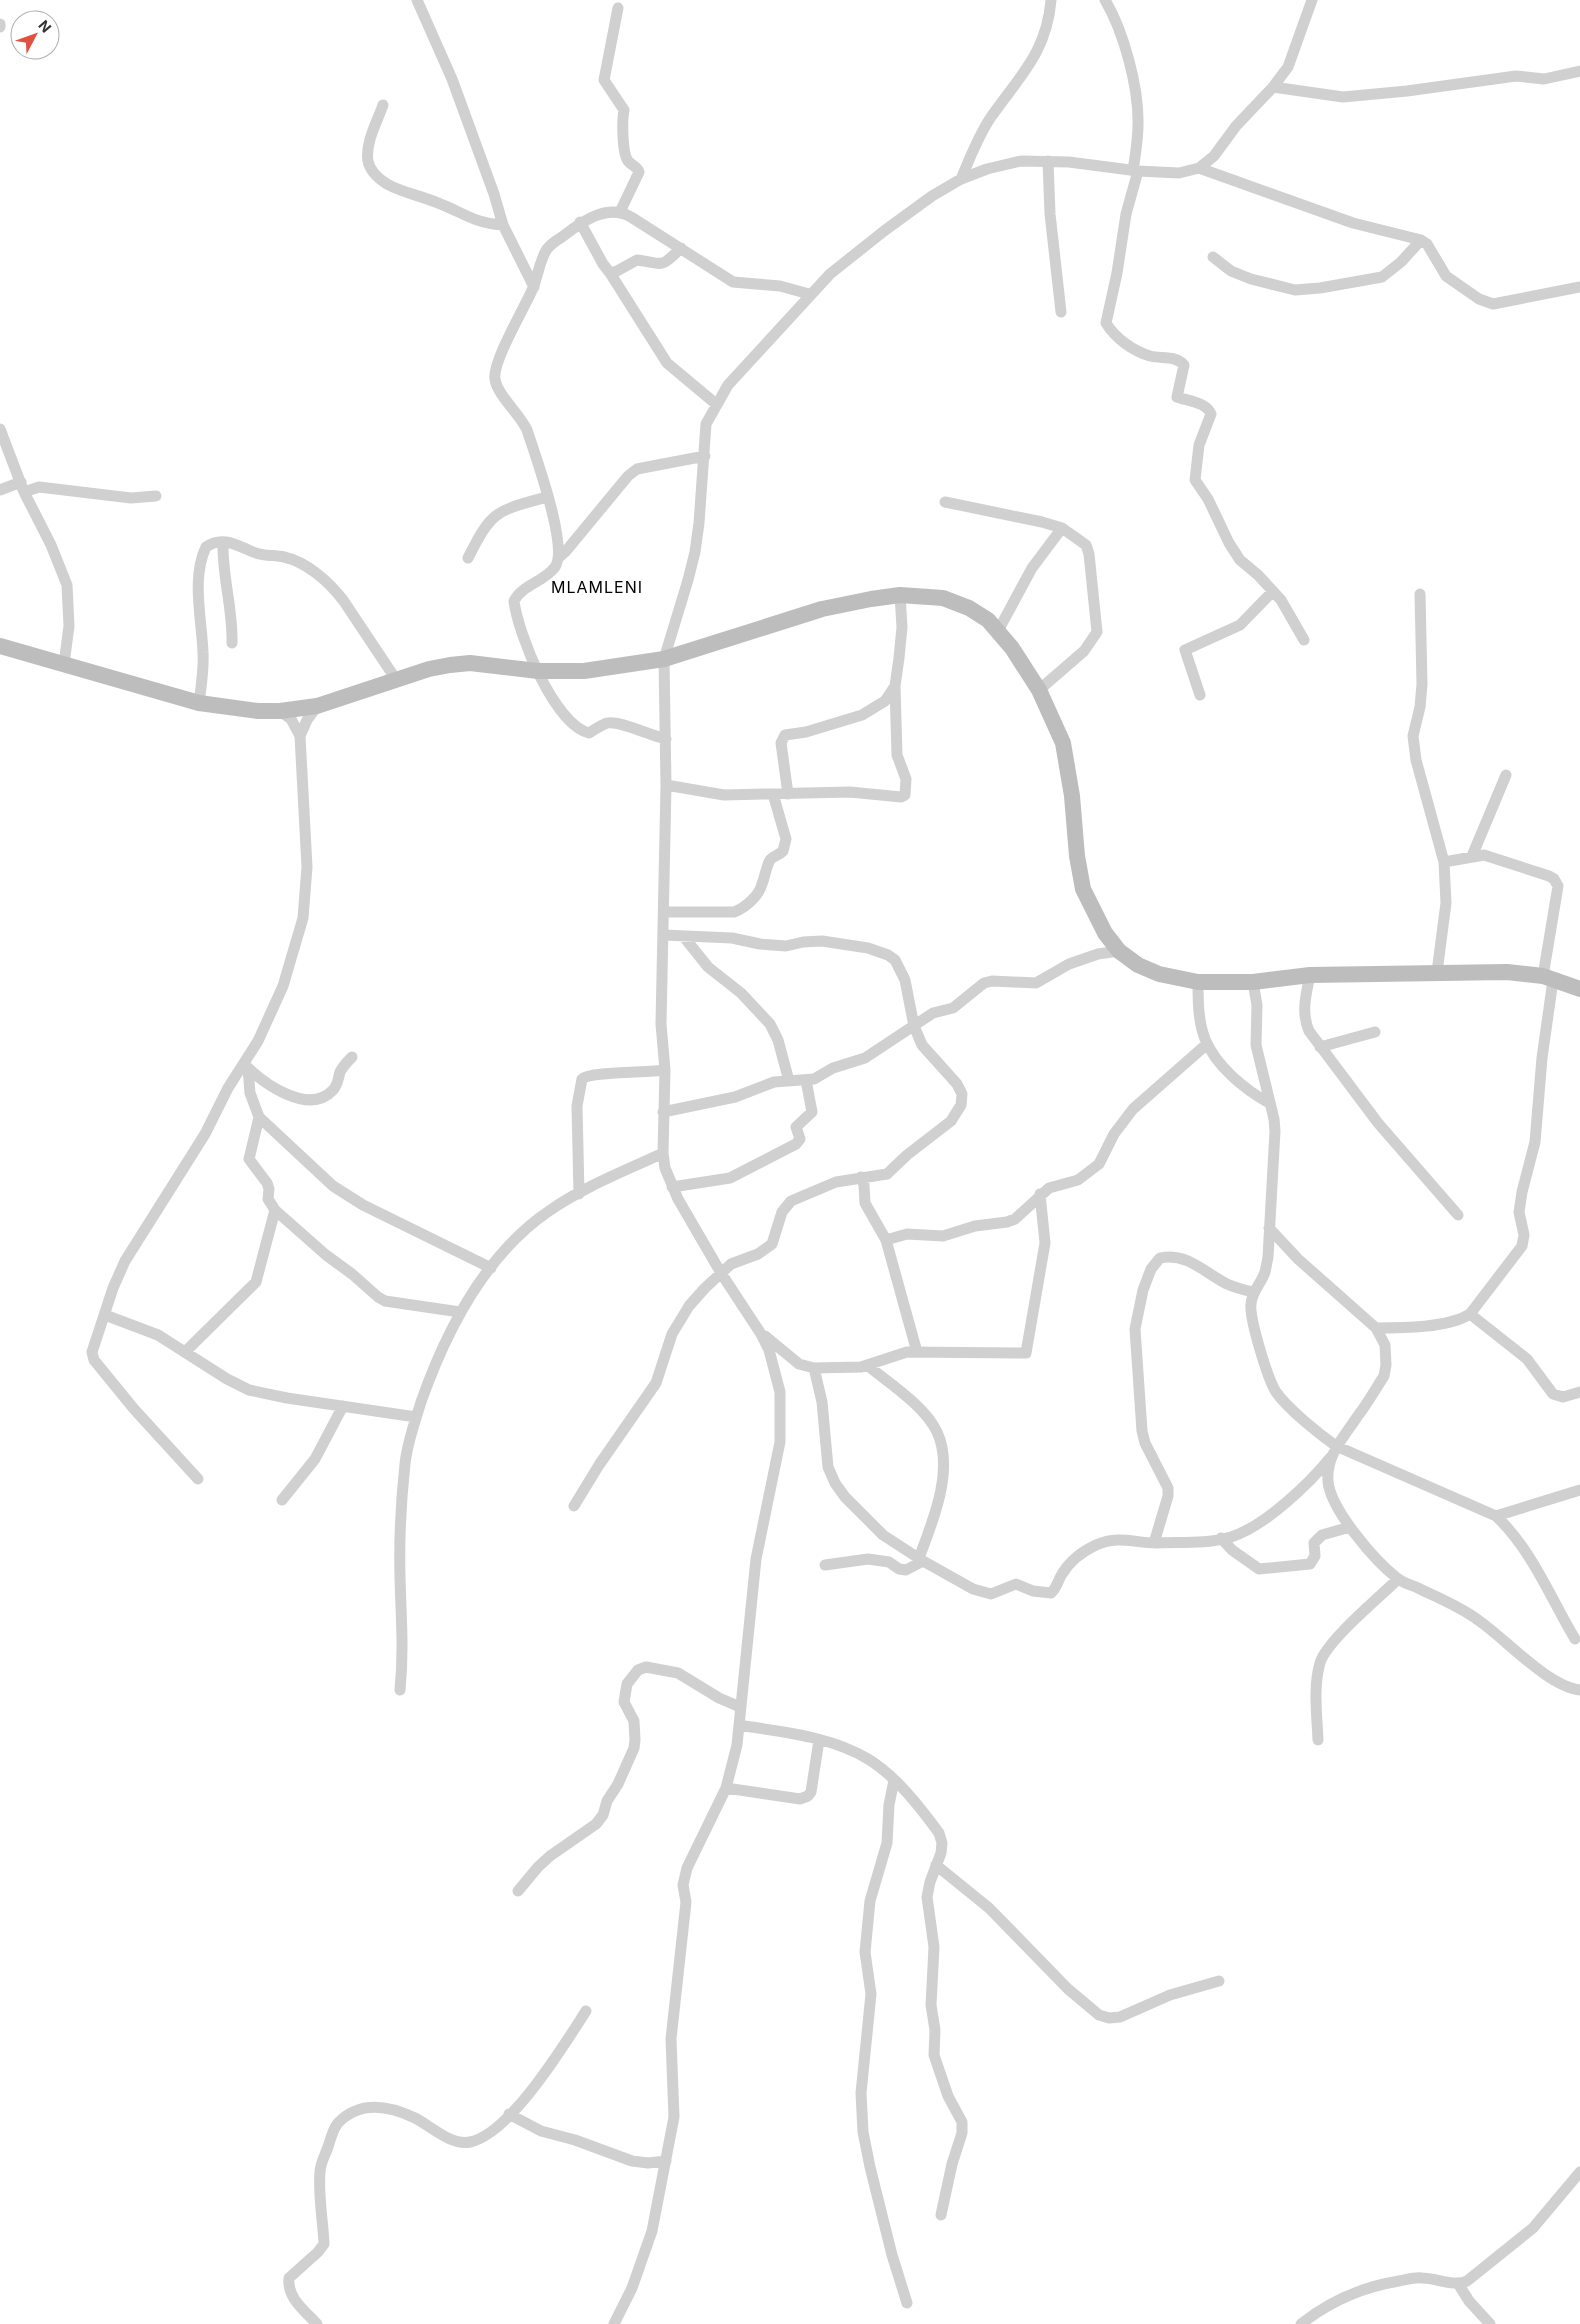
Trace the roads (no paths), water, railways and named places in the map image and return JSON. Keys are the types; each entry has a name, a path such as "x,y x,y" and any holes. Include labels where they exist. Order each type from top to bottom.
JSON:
{"main road":[{"path":"0,646 199,703 258,711 280,711 317,706 429,669 470,663 538,671 584,671 664,659 822,609 900,595 943,598 969,608 988,620 1016,654 1039,690 1064,743 1072,796 1077,856 1083,889 1105,933 1119,951 1138,965 1158,974 1198,982 1253,982 1310,975 1507,972 1548,978 1580,989"}],"street":[{"path":"417,0 455,87 494,194 503,225 534,287"},
{"path":"961,178 988,122 1027,71 1047,26 1051,0"},
{"path":"1104,0 1112,14 1122,43 1138,107 1135,171 1106,323 1109,329 1128,345 1150,356 1177,359 1184,365 1177,397 1203,405 1209,409 1211,414 1199,445 1195,480 1208,499 1229,543 1240,560 1281,600 1304,640"},
{"path":"614,2324 643,2261 652,2231 666,2162 674,2116 671,2039 686,1902 684,1880 694,1852 726,1788 737,1745 756,1559 780,1442 780,1392 769,1350 761,1334 721,1273 672,1187 665,1168 663,1152 664,1070 661,1024 666,785 664,659 688,580 694,552 705,456 706,424 716,404 739,372 809,294 843,262 932,196 961,178 1002,165 1021,162 1048,161 1135,171 1179,172 1199,168 1214,156 1236,126 1273,87 1288,68 1312,0"},
{"path":"618,8 604,80 624,110 622,125 625,139 624,151 628,161 637,167 639,172 620,212"},
{"path":"1273,87 1343,97 1407,91 1516,76 1544,79 1580,71"},
{"path":"383,105 372,134 368,153 368,162 378,177 396,188 439,203 473,220 503,225"},
{"path":"1048,161 1051,224 1061,312"},
{"path":"1199,168 1353,223 1421,240 1427,244 1446,276 1479,299 1493,304 1580,287"},
{"path":"666,739 651,736 619,723 607,723 588,732 582,731 556,708 538,671 523,632 514,601 522,590 554,568 558,558 558,536 527,430 522,419 497,386 495,379 496,365 534,287 547,249 580,222 604,214 620,212 681,248 733,282 780,286 809,294"},
{"path":"580,222 610,273 668,363 716,404"},
{"path":"1213,257 1231,271 1251,279 1296,290 1320,288 1382,277 1401,262 1421,240"},
{"path":"610,273 637,260 654,264 665,263 681,248"},
{"path":"0,428 23,487 67,585 69,626 64,664"},
{"path":"558,558 566,551 628,476 637,469 705,456"},
{"path":"0,490 39,487 131,498 156,496"},
{"path":"468,558 481,533 493,517 506,509 547,497"},
{"path":"945,502 1042,522 1062,528 1086,545 1089,554 1097,632 1084,652 1039,690"},
{"path":"998,631 1032,568 1062,528"},
{"path":"223,542 225,580 231,612 232,643"},
{"path":"199,703 203,654 198,600 200,577 206,547 210,544 223,542 237,543 253,552 290,559 318,574 334,588 343,600 397,681"},
{"path":"1200,695 1184,650 1240,625 1273,591"},
{"path":"1420,594 1422,684 1420,706 1413,736 1416,760 1444,862 1446,903 1437,972"},
{"path":"666,785 724,795 850,792 894,797 905,795 906,779 897,755 895,686 902,627 900,595"},
{"path":"788,794 781,743 785,735 806,732 862,715 882,704 895,686"},
{"path":"198,1479 134,1409 92,1357 93,1347 113,1288 130,1251 185,1167 228,1088 246,1066 283,986 303,918 307,867 300,736 306,720 317,706"},
{"path":"280,711 291,719 300,736"},
{"path":"1472,856 1506,775"},
{"path":"664,912 734,912 746,905 757,894 762,888 771,858 783,851 786,839 773,794"},
{"path":"1376,1328 1452,1321 1470,1314 1522,1246 1524,1235 1519,1212 1522,1192 1535,1142 1548,978 1558,886 1557,882 1548,876 1484,855 1444,862"},
{"path":"574,1506 599,1465 656,1383 661,1371 663,1356 680,1319 705,1288 731,1264 758,1254 772,1244 782,1212 791,1201 836,1182 888,1174 907,1155 951,1120 960,1104 962,1094 957,1084 927,1052 914,1026 905,980 895,960 888,955 868,948 822,941 803,942 786,946 760,944 732,938 663,935"},
{"path":"684,937 708,967 741,992 770,1024 778,1040 789,1081"},
{"path":"663,1112 735,1097 758,1087 789,1081 814,1079 833,1068 865,1058 933,1013 953,1008 984,983 992,981 1036,983 1069,964 1098,954 1119,951"},
{"path":"1310,975 1305,1001 1306,1023 1320,1047 1378,1123 1458,1216"},
{"path":"1198,982 1200,1022 1207,1044 1227,1070 1248,1090 1269,1103"},
{"path":"1253,982 1257,1004 1256,1046 1274,1119 1275,1132 1268,1257 1264,1273 1253,1292 1251,1303 1252,1321 1275,1391 1323,1437 1336,1446 1496,1516 1511,1530 1523,1546 1575,1639"},
{"path":"1320,1047 1376,1032"},
{"path":"886,1240 907,1234 943,1236 975,1226 1007,1222 1015,1219 1040,1194 1049,1188 1078,1180 1099,1164 1114,1134 1133,1109 1207,1044"},
{"path":"246,1066 269,1084 289,1095 308,1100 321,1098 333,1090 341,1071 352,1057"},
{"path":"246,1066 250,1093 259,1117 333,1186 349,1197 491,1268"},
{"path":"579,1194 577,1106 582,1079 591,1074 649,1073 664,1070"},
{"path":"672,1187 699,1181 730,1178 796,1144 800,1139 796,1127 798,1123 810,1116 812,1112 806,1080"},
{"path":"259,1117 249,1159 267,1183 269,1189 268,1200 275,1210 326,1256 385,1301 460,1312"},
{"path":"400,1690 404,1643 400,1551 405,1463 416,1417 448,1333 460,1312 491,1268 528,1227 547,1212 579,1194 663,1152"},
{"path":"861,1177 866,1203 886,1240 917,1352"},
{"path":"761,1334 799,1364 814,1368 861,1367 907,1352 1026,1353 1046,1243 1040,1194"},
{"path":"186,1351 256,1282 275,1210"},
{"path":"1269,1228 1298,1259 1376,1328 1384,1345 1386,1365 1384,1376 1336,1446 1328,1471 1330,1493 1350,1527 1398,1579 1455,1605 1479,1620 1519,1654 1560,1684 1570,1689 1580,1690"},
{"path":"1154,1543 1168,1496 1168,1488 1145,1443 1142,1431 1134,1329 1143,1290 1151,1269 1160,1258 1179,1257 1189,1260 1226,1283 1253,1292"},
{"path":"1470,1314 1527,1359 1553,1394 1563,1397 1580,1392"},
{"path":"105,1315 137,1326 186,1351 227,1379 248,1390 287,1398 416,1417"},
{"path":"825,1565 868,1559 889,1562 899,1569 906,1570 921,1560 939,1504 943,1474 941,1449 937,1432 908,1398 868,1365"},
{"path":"814,1368 822,1402 828,1467 835,1483 845,1497 883,1535 921,1560 985,1594 997,1592 1016,1584 1033,1592 1051,1593 1067,1566 1083,1552 1105,1541 1128,1538 1154,1543 1221,1538 1246,1531 1262,1523 1320,1471 1332,1457"},
{"path":"282,1500 316,1459 343,1406"},
{"path":"1496,1516 1580,1490"},
{"path":"1221,1538 1232,1550 1256,1567 1270,1569 1310,1564 1316,1556 1314,1543 1318,1537 1350,1527"},
{"path":"1318,1740 1316,1679 1320,1661 1338,1637 1398,1579"},
{"path":"518,1891 538,1867 596,1824 603,1815 607,1801 618,1784 636,1740 634,1721 624,1702 627,1684 638,1670 646,1667 678,1673 719,1698 740,1707"},
{"path":"739,1725 819,1740 866,1758 894,1780 939,1833 942,1843 927,1897 934,1947 930,2005 936,2030 934,2055 938,2073 962,2122 962,2133 952,2164 941,2215"},
{"path":"726,1788 800,1798 808,1796 811,1792 819,1740"},
{"path":"894,1780 889,1805 887,1843 869,1910 865,1952 871,1994 861,2093 863,2132 870,2167 907,2303"},
{"path":"936,1865 989,1908 1068,1989 1099,2015 1109,2018 1120,2016 1170,1995 1219,1981"},
{"path":"317,2324 294,2300 288,2288 288,2283 289,2278 318,2252 324,2244 320,2171 337,2124 348,2115 365,2108 379,2106 396,2109 455,2141 469,2142 488,2134 509,2114 541,2078 586,2011"},
{"path":"509,2114 541,2131 575,2140 632,2160 648,2164 666,2162"},
{"path":"1301,2324 1334,2301 1359,2291 1421,2277 1459,2285 1467,2281 1533,2228 1580,2172"},
{"path":"1459,2285 1469,2300 1490,2324"}],"district":[{"name":"MLAMLENI","path":"597,587"}]}
